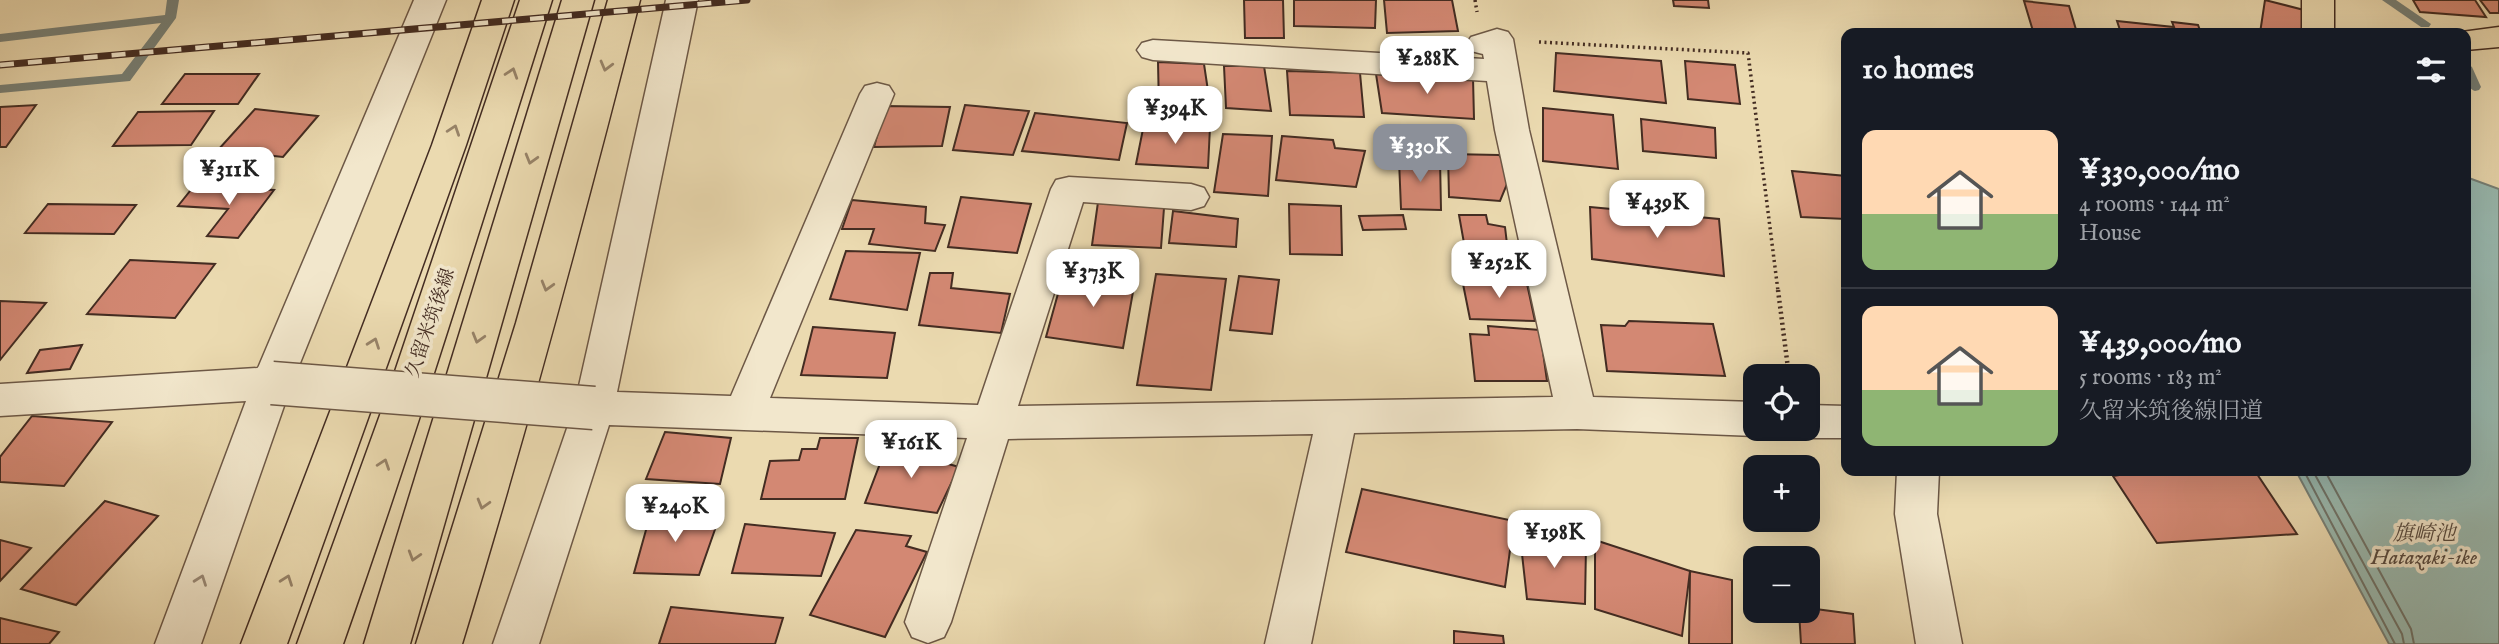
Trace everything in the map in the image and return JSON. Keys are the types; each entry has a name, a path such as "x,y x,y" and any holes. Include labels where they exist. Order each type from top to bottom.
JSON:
{"main road":[{"path":"264,644 449,145 498,0"},
{"name":"久留米筑後線","path":"320,644 445,281 536,0"},
{"path":"387,644 578,0"},
{"path":"439,644 558,249 624,0"},
{"path":"2318,0 2318,28"},
{"path":"2471,40 2499,37"}],"street":[{"path":"178,644 272,383 430,0"},
{"path":"516,644 594,408 682,0"},
{"path":"1153,50 1494,52 1577,413"},
{"path":"744,413 877,94"},
{"path":"928,622 1069,190 1191,197"},
{"path":"0,400 272,383 594,408 993,422 1577,413 1743,419"},
{"path":"1288,644 1337,418"},
{"path":"1820,421 1841,422"},
{"path":"1918,476 1916,514 1936,612 1939,644"}],"path":[{"path":"1494,52 1748,53 1787,364"}],"water":[{"name":"旗崎池 Hatazaki-ike","path":"2471,179 2499,189 2499,644 2389,644 2299,476 2471,476"}],"building":[{"path":"1244,0 1283,0 1284,38 1245,38"},
{"path":"1294,0 1376,0 1375,28 1294,26"},
{"path":"1384,0 1452,0 1458,31 1387,33"},
{"path":"1673,0 1708,0 1709,8 1674,6"},
{"path":"2265,0 2308,11 2306,28 2261,28"},
{"path":"2413,0 2475,0 2486,17 2420,12"},
{"path":"2480,0 2499,0 2499,13 2490,13"},
{"path":"2024,1 2069,6 2076,28 2032,28"},
{"path":"2117,21 2174,27 2172,22 2198,25 2199,28 2119,28"},
{"path":"1556,53 1661,61 1666,103 1554,91"},
{"path":"1685,61 1735,65 1740,104 1688,99"},
{"path":"1158,62 1204,64 1211,111 1159,109"},
{"path":"1224,66 1264,66 1271,111 1226,108"},
{"path":"1287,71 1360,73 1364,117 1290,115"},
{"path":"185,74 259,74 238,104 162,104"},
{"path":"1376,74 1473,78 1474,119 1382,113"},
{"path":"36,105 6,147 0,147 0,107"},
{"path":"965,105 1029,111 1013,155 953,150"},
{"path":"885,106 950,107 942,146 874,147"},
{"path":"1543,108 1613,115 1618,169 1543,161"},
{"path":"255,109 318,116 283,157 218,150"},
{"path":"214,111 191,145 113,146 138,112"},
{"path":"1035,113 1127,123 1119,160 1022,151"},
{"path":"1641,119 1715,128 1716,158 1643,151"},
{"path":"1144,124 1210,127 1208,168 1136,164"},
{"path":"1223,134 1272,136 1268,196 1214,192"},
{"path":"1282,136 1333,140 1335,148 1365,151 1356,187 1276,180"},
{"path":"1448,154 1499,155 1512,172 1500,201 1449,197"},
{"path":"1440,159 1441,210 1401,209 1399,160"},
{"path":"1792,171 1841,176 1841,219 1801,217"},
{"path":"194,186 274,190 238,238 207,236 228,209 178,206"},
{"path":"961,197 1031,204 1017,253 948,247"},
{"path":"852,200 926,207 925,223 945,225 935,251 869,244 874,229 842,229"},
{"path":"1098,202 1164,208 1161,248 1092,245"},
{"path":"48,204 136,205 114,234 25,233"},
{"path":"1289,204 1341,206 1342,255 1290,254"},
{"path":"1590,207 1719,219 1724,276 1592,259"},
{"path":"1173,211 1238,219 1236,247 1169,243"},
{"path":"1403,215 1406,229 1363,230 1359,216"},
{"path":"1459,215 1486,215 1488,224 1505,227 1509,261 1467,260"},
{"path":"846,251 920,253 907,310 830,299"},
{"path":"130,260 215,264 175,318 87,314"},
{"path":"1064,272 1136,275 1123,348 1046,337"},
{"path":"930,273 953,273 951,288 1010,294 1001,333 919,325"},
{"path":"1156,274 1226,279 1211,390 1137,385"},
{"path":"1239,276 1279,280 1272,334 1230,330"},
{"path":"1462,279 1526,279 1535,321 1470,319"},
{"path":"0,301 46,303 0,360"},
{"path":"1629,321 1713,324 1725,376 1607,371 1601,325 1625,326"},
{"path":"1488,326 1540,330 1547,381 1475,381 1470,334 1489,335"},
{"path":"813,327 895,333 887,378 801,375"},
{"path":"82,345 70,369 27,373 40,350"},
{"path":"32,416 112,422 64,486 0,482 0,457"},
{"path":"665,432 731,438 720,484 646,479"},
{"path":"820,438 858,438 845,499 761,499 770,461 799,460 802,449 817,449"},
{"path":"933,446 934,460 959,467 937,513 865,503 886,448"},
{"path":"2113,476 2258,476 2297,534 2157,543"},
{"path":"1362,489 1514,521 1505,587 1346,552"},
{"path":"105,501 158,516 76,605 21,589"},
{"path":"651,512 719,518 699,575 634,573"},
{"path":"745,524 835,533 821,576 732,573"},
{"path":"856,530 911,536 906,546 927,552 885,637 810,615"},
{"path":"1520,536 1586,545 1585,604 1527,599"},
{"path":"0,540 31,548 0,581"},
{"path":"1595,540 1690,571 1682,636 1595,609"},
{"path":"1690,571 1732,580 1732,644 1689,644"},
{"path":"671,607 783,618 775,644 659,644"},
{"path":"1820,610 1853,614 1855,644 1801,644 1800,623 1820,623"},
{"path":"0,618 59,632 49,644 0,644"},
{"path":"1454,631 1503,636 1504,644 1454,644"}],"waterway":[{"path":"170,18 173,0"},
{"path":"2388,0 2425,24"},
{"path":"0,38 170,18"},
{"path":"0,89 126,78 170,18"},
{"path":"2471,78 2475,87"}],"railway":[{"path":"0,65 747,0"}]}
